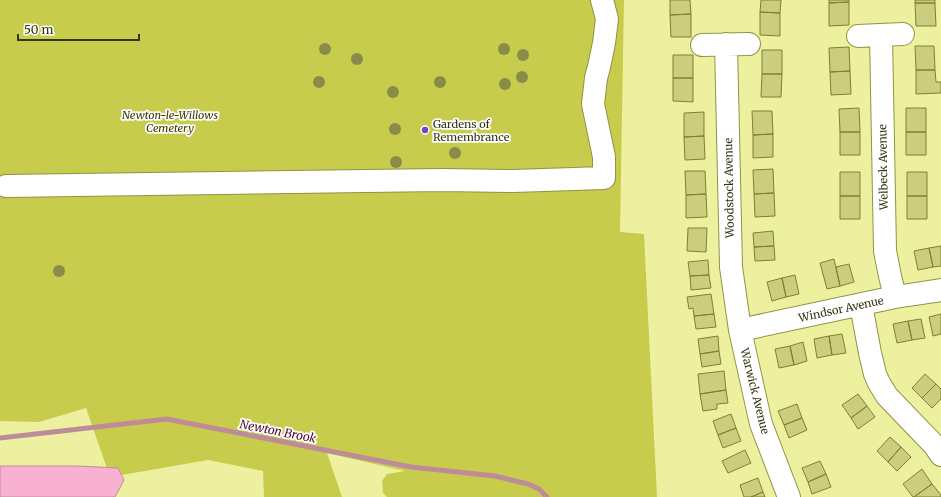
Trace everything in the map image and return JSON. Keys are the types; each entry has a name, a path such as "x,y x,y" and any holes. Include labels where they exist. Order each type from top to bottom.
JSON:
{"street":[{"path":"6,186 434,180 514,181 604,178 604,157 593,104 596,78 604,43 607,19 602,0"},
{"path":"858,36 903,34"},
{"name":"Welbeck Avenue","path":"880,35 885,251 896,298"},
{"name":"Woodstock Avenue","path":"726,44 731,267 740,330"},
{"path":"702,45 749,44"},
{"name":"Windsor Avenue","path":"740,330 941,290"},
{"path":"861,305 870,353 879,383 887,396 935,446 941,455"},
{"name":"Warwick Avenue","path":"740,330 761,424 789,497"}],"green space":[{"name":"Newton-le-Willows Cemetery","path":"0,0 624,0 620,232 644,234 657,497 387,497 383,493 382,481 387,474 405,471 327,453 342,497 264,497 263,471 208,460 110,477 86,408 39,422 0,421"}],"shaded area":[{"path":"0,466 77,466 118,468 124,480 115,497 0,497"}],"building":[{"path":"670,0 690,0 691,14 670,15"},
{"path":"761,0 781,0 780,13 760,12"},
{"path":"829,0 849,0 849,2 829,3"},
{"path":"915,0 935,0 935,3 915,3"},
{"path":"849,2 849,25 829,26 829,3"},
{"path":"915,3 935,3 936,26 916,26"},
{"path":"760,12 780,13 780,36 760,35"},
{"path":"691,14 691,37 671,37 670,15"},
{"path":"915,46 934,46 935,70 916,70"},
{"path":"849,47 850,71 830,72 829,48"},
{"path":"762,50 782,50 782,74 762,74"},
{"path":"673,55 693,55 693,78 673,78"},
{"path":"916,70 935,70 936,82 941,82 941,93 916,94"},
{"path":"850,71 851,94 831,95 830,72"},
{"path":"762,74 782,74 781,97 761,97"},
{"path":"673,78 693,78 693,102 673,101"},
{"path":"859,108 860,132 840,132 839,109"},
{"path":"906,108 926,108 926,132 906,132"},
{"path":"752,111 772,111 773,134 753,135"},
{"path":"704,112 704,136 684,137 684,113"},
{"path":"840,132 860,132 860,155 840,155"},
{"path":"906,132 926,132 926,155 906,155"},
{"path":"773,134 773,157 753,158 753,135"},
{"path":"704,136 705,159 685,160 684,137"},
{"path":"773,169 774,193 754,194 753,170"},
{"path":"685,171 705,171 706,194 686,195"},
{"path":"840,172 860,172 860,196 840,196"},
{"path":"907,172 927,172 927,196 907,196"},
{"path":"774,193 775,216 755,217 754,194"},
{"path":"706,194 707,217 686,218 686,195"},
{"path":"840,196 860,196 860,219 840,219"},
{"path":"907,196 927,196 927,219 907,219"},
{"path":"688,228 707,228 706,252 687,251"},
{"path":"773,231 774,246 754,247 753,233"},
{"path":"774,246 775,260 755,261 754,247"},
{"path":"941,246 941,266 933,267 929,248"},
{"path":"929,248 933,267 918,270 914,251"},
{"path":"834,259 840,286 827,289 820,263"},
{"path":"708,260 709,275 690,276 688,262"},
{"path":"849,264 854,282 840,286 836,267"},
{"path":"709,275 711,288 691,290 690,276"},
{"path":"795,275 799,294 786,297 782,278"},
{"path":"782,278 786,297 772,301 767,282"},
{"path":"711,294 714,314 694,316 693,308 689,309 687,297"},
{"path":"714,314 716,327 696,329 694,316"},
{"path":"941,314 941,334 933,336 929,317"},
{"path":"921,319 925,338 912,340 908,321"},
{"path":"908,321 912,340 897,343 893,324"},
{"path":"842,334 846,353 832,355 829,336"},
{"path":"718,336 719,351 700,354 698,339"},
{"path":"829,336 832,355 817,358 814,339"},
{"path":"803,342 807,361 794,365 790,346"},
{"path":"790,346 794,365 779,368 775,349"},
{"path":"719,351 721,364 702,367 700,354"},
{"path":"724,371 726,390 700,394 698,374"},
{"path":"925,374 936,384 922,398 912,388"},
{"path":"936,384 941,389 941,399 932,408 922,398"},
{"path":"726,390 728,403 717,404 717,409 703,411 700,394"},
{"path":"858,394 867,406 851,418 842,405"},
{"path":"797,404 802,418 784,425 778,411"},
{"path":"867,406 875,417 858,429 851,418"},
{"path":"731,414 736,428 718,435 713,421"},
{"path":"802,418 807,430 789,438 784,425"},
{"path":"736,428 741,441 723,448 718,435"},
{"path":"890,437 901,447 888,462 877,451"},
{"path":"901,447 911,457 897,471 888,462"},
{"path":"745,450 751,463 728,473 722,461"},
{"path":"820,461 826,474 808,482 802,468"},
{"path":"922,469 932,484 913,497 903,484"},
{"path":"826,474 831,487 812,494 808,482"},
{"path":"758,478 763,492 751,497 744,497 740,485"},
{"path":"932,484 941,497 914,497"},
{"path":"763,492 765,497 751,497"}],"waterway":[{"name":"Newton Brook","path":"0,438 167,419 411,467 495,476 528,484 539,489 547,497"}],"place":[{"name":"Gardens of Remembrance","path":"425,130"}]}
